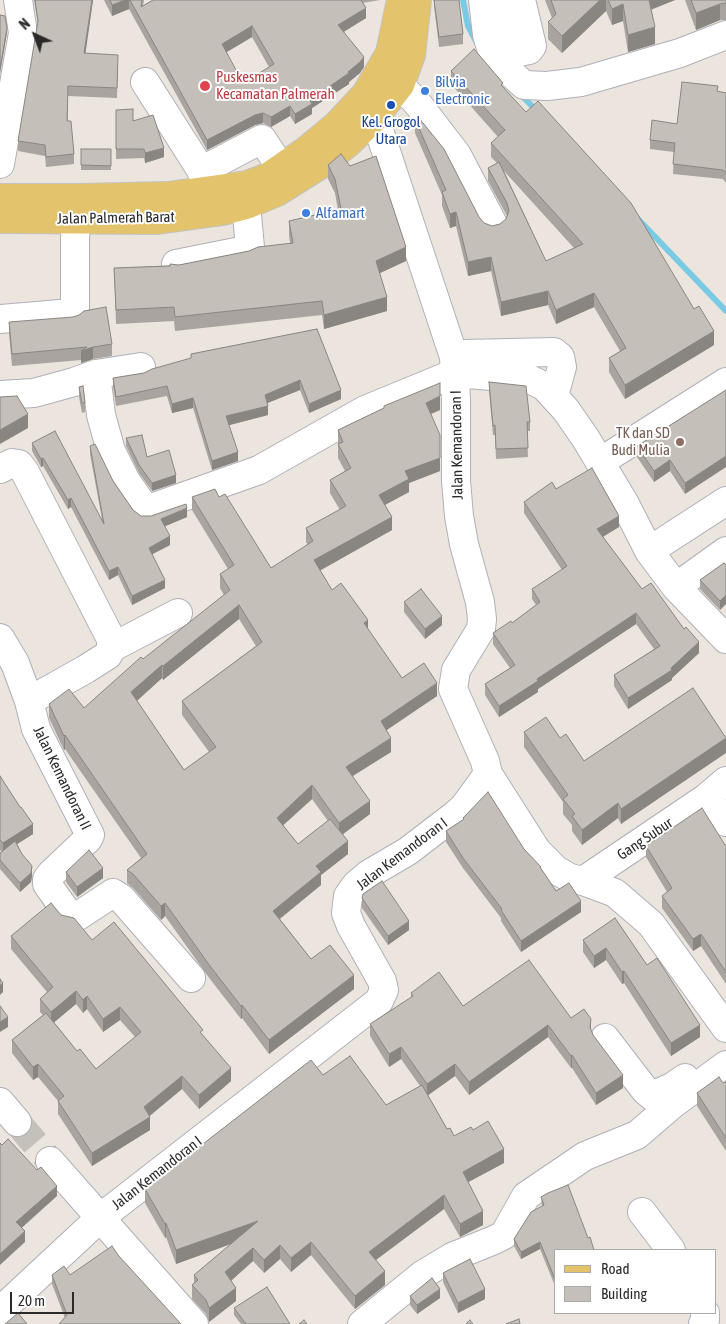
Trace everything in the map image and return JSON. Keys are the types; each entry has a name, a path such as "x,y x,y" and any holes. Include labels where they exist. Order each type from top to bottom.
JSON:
{"main road":[{"name":"Jalan Palmerah Barat","path":"0,219 168,196 277,192 320,165 348,143 371,106 390,53 401,0"},
{"name":"Jalan Palmerah Barat","path":"225,193 268,177 337,125 371,106 400,85 411,55 417,0"},
{"name":"Jalan Palmerah Barat","path":"0,198 76,210"}],"street":[{"path":"0,164 22,33 18,0"},
{"path":"483,0 487,35 492,51 502,66 524,84 547,86 581,82 680,53 726,35"},
{"path":"145,82 225,193 250,247 246,250 176,264"},
{"path":"400,85 418,104 457,154 493,224"},
{"name":"Jalan Kemandoran I","path":"94,1211 379,1001 384,990 382,980 350,926 346,913 348,896 356,885 369,874 408,852 455,815 464,807 488,774 485,761 453,689 456,670 481,629 482,619 477,585 464,544 459,516 456,481 454,365 371,106"},
{"path":"225,193 262,139 281,168"},
{"path":"0,319 72,313 75,309 76,210"},
{"path":"96,374 102,415 111,451 126,480 146,510 259,470 365,410 454,365"},
{"name":"Jalan Kemandoran I","path":"454,365 529,379 544,386 554,396 581,432 600,462 649,551 676,587 726,639"},
{"path":"0,395 34,393 96,374 141,367"},
{"path":"600,462 726,382"},
{"path":"0,469 12,463 19,464 25,472 111,640 111,648 108,655 29,702"},
{"path":"649,551 726,502"},
{"path":"676,587 726,551"},
{"path":"111,648 178,613"},
{"name":"Jalan Kemandoran II","path":"0,638 8,668 29,702 36,729 90,835 46,879 47,884 69,915 78,916 113,893 121,898 192,978"},
{"path":"488,774 537,851 556,870 570,878 614,893 652,924 726,1028"},
{"name":"Gang Subur","path":"583,881 716,790 726,822"},
{"path":"605,1038 645,1090 652,1096 672,1087 726,1048"},
{"path":"362,1324 422,1275 452,1257 504,1234 526,1196 585,1156 637,1135 673,1104 726,1065"},
{"path":"50,1161 194,1324"},
{"path":"0,1288 94,1211"},
{"path":"0,1311 94,1211"},
{"path":"642,1212 670,1249"}],"building":[{"path":"35,0 92,0 84,53 118,55 117,88 68,86 67,121 71,121 74,154 46,157 45,145 18,141 38,21"},
{"path":"110,0 125,0 112,5"},
{"path":"130,0 142,0 141,7 153,0 361,0 366,8 338,25 364,57 349,73 310,100 312,104 295,114 290,106 271,117 263,113 255,115 207,140","holes":["252,26 274,64 243,83 222,44"]},
{"path":"434,0 459,0 463,34 439,37"},
{"path":"551,0 600,0 562,36 548,22 556,14"},
{"path":"608,0 649,0 655,27 628,35 623,4 612,9"},
{"path":"691,0 726,0 726,3 696,13"},
{"path":"0,15 5,16 7,28 0,68"},
{"path":"474,49 503,83 501,85 526,112 538,101 631,203 694,309 699,306 714,331 625,385 609,358 626,348 594,293 556,310 548,291 501,302 491,257 468,262 456,212 450,214 442,192 446,190 415,119 419,118 444,149 479,217 484,223 492,226 500,224 506,219 509,211 507,203 488,168 499,162 546,261 583,244 491,143 505,130 451,71"},
{"path":"682,82 718,86 717,91 726,93 726,173 723,170 673,164 675,143 650,140 652,120 677,124"},
{"path":"133,109 133,121 153,115 164,148 145,153 144,149 116,149 116,110"},
{"path":"81,149 111,149 111,166 81,165"},
{"path":"341,154 350,166 376,156 406,247 376,261 387,297 324,315 322,301 175,317 174,307 116,310 114,268 179,265 249,251 258,247 293,243 289,221 341,209 335,179 328,165"},
{"path":"106,307 112,344 81,351 87,347 12,354 9,322 73,317 84,311"},
{"path":"317,329 341,390 309,404 300,380 265,395 268,406 226,416 238,452 212,461 193,398 172,404 167,386 116,397 113,378 144,373 191,358 191,354"},
{"path":"489,382 526,386 530,422 527,422 528,448 496,449"},
{"path":"440,383 440,396 426,403 440,435 440,458 405,471 409,479 379,495 392,517 314,560 332,590 341,583 368,620 364,623 402,678 424,663 437,683 381,721 391,738 346,767 370,801 339,823 312,785 277,818 298,844 330,819 348,841 316,866 321,872 273,911 311,959 330,945 354,975 269,1040 210,966 165,903 161,906 133,874 127,870 147,854 64,736 49,704 69,689 84,708 141,657 143,659 230,590 220,574 234,565 192,497 215,489 219,497 225,494 271,568 313,541 306,528 346,506 330,480 351,468 338,444 343,442 338,430 384,408 384,406","holes":["239,605 262,642 182,701 216,747 184,770 131,692 162,665"]},
{"path":"83,386 85,403 82,403 79,387"},
{"name":"TK dan SD Budi Mulia","path":"726,390 726,456 685,483 670,460 654,471 637,446"},
{"path":"17,396 28,414 0,430 0,397"},
{"path":"55,431 104,524 90,446 95,444 113,481 133,510 141,516 151,516 186,504 187,508 161,519 170,536 149,548 165,580 132,596 118,567 109,571 71,498 68,500 32,443"},
{"path":"142,435 147,457 169,450 176,475 152,483 139,465 126,438"},
{"path":"592,468 619,516 597,529 642,589 651,583 684,629 686,627 699,642 671,668 672,670 628,698 614,675 660,646 636,613 499,706 485,684 515,665 493,633 511,621 512,623 540,602 532,589 567,566 524,502 552,482 556,489"},
{"path":"724,563 726,565 726,595 720,601 700,580"},
{"path":"421,589 442,616 425,629 404,602"},
{"path":"693,688 726,738 621,809 618,803 582,830 572,816 575,814 563,799 568,795 524,732 546,717 560,738 566,734 584,761"},
{"path":"0,776 33,824 3,843 0,840"},
{"path":"488,792 524,849 541,867 556,891 569,883 581,901 521,941 502,909 463,858 446,831 464,819"},
{"path":"702,808 726,844 726,972 701,934 693,939 662,896 672,888 646,846"},
{"path":"15,841 22,854 32,866 31,873 20,883 0,860 0,853"},
{"path":"89,850 103,868 77,887 66,872"},
{"path":"382,881 409,921 388,936 362,898 363,894"},
{"path":"51,903 61,915 74,918 92,940 114,922 203,1030 200,1032 231,1068 199,1095 182,1076 144,1107 150,1117 92,1153 58,1101 64,1096 38,1064 33,1067 12,1040 46,1013 77,1051 80,1049 96,1069 141,1032 120,1007 103,1019 87,996 83,1000 76,991 51,1012 40,999 53,987 11,936"},
{"path":"615,918 647,965 657,958 700,1025 671,1043 624,971 622,972 606,948 594,956 583,940"},
{"path":"529,960 571,1018 584,1009 591,1019 590,1027 593,1035 623,1075 596,1093 572,1055 548,1025 469,1082 455,1064 427,1084 401,1047 389,1054 370,1024 413,996 411,993 439,972 463,1006"},
{"path":"0,1006 8,1017 0,1022"},
{"path":"350,1056 386,1105 422,1085 447,1129 450,1128 454,1136 471,1127 473,1130 488,1121 504,1149 463,1172 483,1211 460,1224 444,1195 369,1252 385,1271 355,1296 311,1242 291,1258 280,1245 264,1260 253,1248 225,1272 236,1288 209,1308 206,1300 192,1285 198,1280 194,1275 258,1221 176,1250 166,1223 145,1189 311,1060 323,1075"},
{"path":"719,1077 723,1083 726,1081 726,1138 697,1093"},
{"path":"8,1139 37,1170 41,1167 57,1186 16,1222 25,1231 0,1254 0,1143 2,1145"},
{"path":"568,1185 594,1249 554,1249 554,1277 540,1242 521,1252 514,1239 531,1212 544,1205 541,1197"},
{"path":"112,1246 181,1324 59,1324 67,1315 52,1275 64,1266 70,1275"},
{"path":"470,1259 485,1289 458,1303 443,1273"},
{"path":"432,1278 440,1289 417,1305 410,1296"},
{"path":"267,1287 290,1324 246,1324 234,1308"},
{"path":"18,1313 27,1324 5,1324"},
{"path":"519,1319 520,1324 506,1324"},
{"path":"304,1320 307,1324 299,1324"}],"waterway":[{"path":"463,0 468,26 477,43"},
{"path":"519,93 538,112"},
{"path":"637,218 726,311"}],"tunnel":[{"path":"17,1122 50,1161"}],"place":[{"name":"Puskesmas Kecamatan Palmerah","path":"205,86"},
{"name":"Bilvia Electronic","path":"425,91"},
{"name":"Kel. Grogol Utara","path":"391,105"},
{"name":"Alfamart","path":"306,213"},
{"name":"TK dan SD Budi Mulia","path":"680,442"}]}
